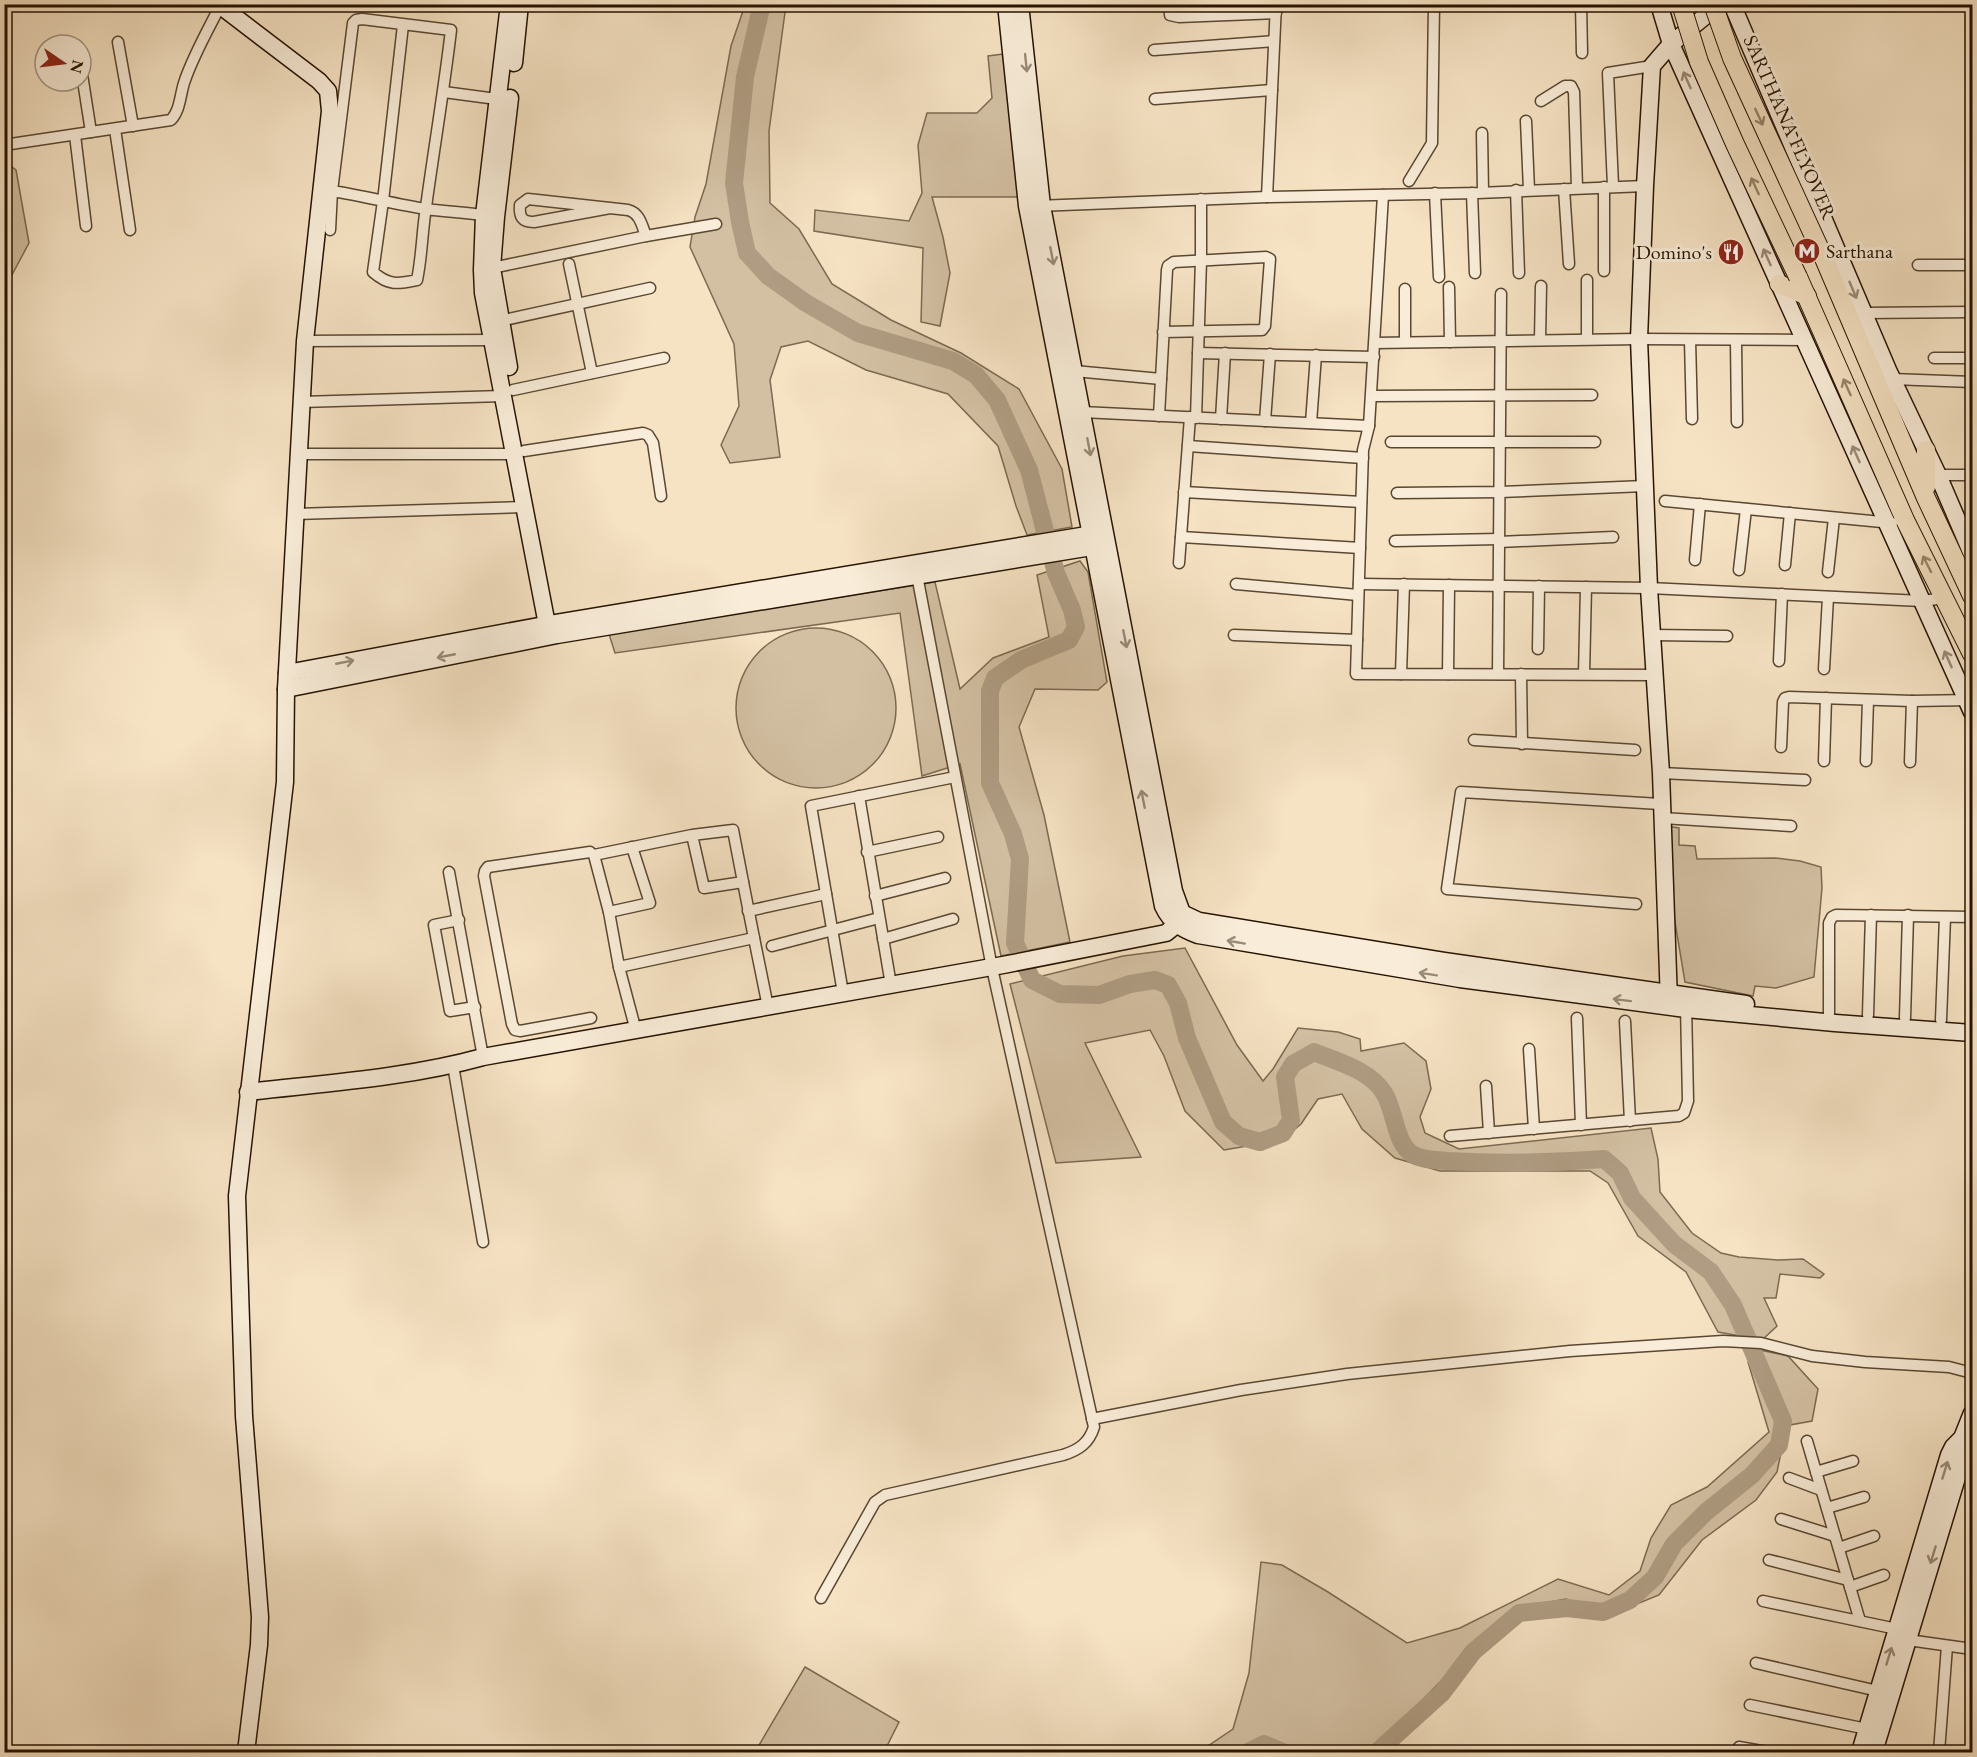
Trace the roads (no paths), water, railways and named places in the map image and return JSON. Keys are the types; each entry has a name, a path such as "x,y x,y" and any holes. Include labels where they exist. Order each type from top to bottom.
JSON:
{"main road":[{"path":"1681,4 1699,62 1735,144 1798,276 1907,524 1972,654"},
{"name":"SARTHANA FLYOVER","path":"1713,4 1732,58 1823,256 1926,498 1972,593"},
{"path":"1779,284 1807,296"},
{"path":"1926,450 1926,498"}],"street":[{"path":"505,97 509,4"},
{"path":"520,4 505,97 490,216 489,275 500,321 508,393 552,630"},
{"path":"1006,4 1034,206 1099,540 1179,919"},
{"path":"1020,4 1034,206 1082,412 1099,540"},
{"path":"1169,4 1170,15 1179,17 1276,9 1267,197"},
{"path":"1408,181 1432,143 1434,4"},
{"path":"1581,4 1582,53"},
{"path":"1659,4 1671,44 1971,705 1785,698 1781,747"},
{"path":"1669,1000 1661,773 1649,588 1639,339 1645,186 1653,66 1671,44 1720,4"},
{"path":"1732,4 1892,379 1970,546"},
{"path":"4,145 171,120 176,115 184,80 219,5 319,81 328,91 330,111 304,341 287,681 285,782 237,1196 244,1416 260,1617 259,1645 246,1752"},
{"path":"330,230 332,191 353,23 362,19 451,30 417,280 395,284 381,279 373,272 403,25"},
{"path":"1154,50 1274,40"},
{"path":"118,42 134,126"},
{"path":"1604,270 1609,187 1608,73 1653,66"},
{"path":"1541,101 1565,86 1571,87 1574,92 1577,188"},
{"path":"1155,99 1272,90"},
{"path":"444,92 505,97"},
{"path":"85,93 91,132"},
{"path":"1526,121 1529,190"},
{"path":"115,129 130,230"},
{"path":"1476,273 1482,133"},
{"path":"75,135 86,226"},
{"path":"1034,206 1645,186"},
{"path":"1564,189 1569,264"},
{"path":"1516,190 1519,273"},
{"path":"332,191 426,208 490,216"},
{"path":"1435,193 1439,278"},
{"path":"1383,195 1370,426 1363,450 1356,674 1655,675"},
{"path":"610,208 534,222 526,222 520,213 520,205 528,199 610,208 635,212 639,216 646,236"},
{"path":"1179,562 1198,353 1201,200"},
{"path":"489,275 646,236 716,224"},
{"path":"1159,416 1163,332 1168,266 1174,262 1201,260 1266,257 1270,261 1264,328 1261,330 1163,332"},
{"path":"569,264 592,373"},
{"path":"1918,265 1972,265"},
{"path":"489,275 483,293 492,340 508,393"},
{"path":"1587,280 1587,339"},
{"path":"1449,286 1450,342"},
{"path":"1540,340 1541,286"},
{"path":"500,321 650,288"},
{"path":"1405,289 1405,342"},
{"path":"1498,674 1501,294"},
{"path":"1863,312 1972,312"},
{"path":"1375,343 1587,339 1804,340"},
{"path":"304,341 492,340"},
{"path":"1690,340 1692,419"},
{"path":"1736,340 1737,423"},
{"path":"1198,353 1374,357"},
{"path":"1221,419 1225,354"},
{"path":"1265,421 1270,354"},
{"path":"1311,423 1316,355"},
{"path":"301,402 508,393 664,358"},
{"path":"1934,358 1972,358"},
{"path":"1074,371 1161,379"},
{"path":"1892,379 1972,382"},
{"path":"1372,396 1592,395"},
{"path":"1082,412 1370,426"},
{"path":"298,454 519,452 643,433 648,435 653,443 661,496"},
{"path":"1391,442 1595,442"},
{"path":"1188,446 1363,458"},
{"path":"519,452 524,507 552,630"},
{"path":"1938,475 1972,475"},
{"path":"1397,493 1500,492 1645,486"},
{"path":"1184,492 1361,502"},
{"path":"1665,501 1907,524"},
{"path":"1695,560 1700,504"},
{"path":"295,514 524,507"},
{"path":"1739,570 1746,509"},
{"path":"1785,565 1790,513"},
{"path":"1828,572 1834,518"},
{"path":"1180,537 1360,548"},
{"path":"1395,541 1613,537"},
{"path":"287,681 552,630 1099,540"},
{"path":"821,1598 875,1502 885,1495 1071,1452 1079,1449 1094,1427 998,966 955,777 916,570"},
{"path":"1236,584 1358,589 1404,584 1649,588 1922,601 1945,598"},
{"path":"1401,674 1404,584"},
{"path":"1448,674 1449,585"},
{"path":"1538,649 1539,586"},
{"path":"1584,674 1586,587"},
{"path":"1779,661 1782,594"},
{"path":"1824,669 1828,597"},
{"path":"1234,635 1357,640"},
{"path":"1653,635 1727,636"},
{"path":"1521,674 1522,744"},
{"path":"1824,761 1827,698"},
{"path":"1866,761 1868,700"},
{"path":"1910,762 1912,701"},
{"path":"1474,740 1635,750"},
{"path":"1661,773 1805,780"},
{"path":"843,993 811,806 955,777"},
{"path":"1636,904 1448,888 1461,792 1791,826"},
{"path":"859,796 891,985"},
{"path":"636,1031 594,855 692,835 734,830 768,1007"},
{"path":"692,835 704,888 743,882"},
{"path":"867,852 938,837"},
{"path":"609,912 650,903 632,848"},
{"path":"590,852 488,867 485,871 512,1024 515,1030 591,1018"},
{"path":"449,872 483,1057"},
{"path":"875,896 945,878"},
{"path":"748,910 826,894"},
{"path":"1829,1014 1830,920 1836,915 1972,917"},
{"path":"1868,1015 1871,915"},
{"path":"1905,1018 1908,915"},
{"path":"1941,1020 1945,916"},
{"path":"772,946 879,918"},
{"path":"883,939 952,919"},
{"path":"248,1092 376,1077 453,1065 483,1057 570,1041 1059,955 1166,933 1179,919"},
{"path":"1179,919 1258,930 1687,1003 1835,1023 1972,1033"},
{"path":"459,920 434,925 450,1011 475,1007"},
{"path":"619,967 754,938"},
{"path":"1687,1003 1972,1023"},
{"path":"1450,1136 1679,1116 1687,1108 1687,1003"},
{"path":"1577,1018 1581,1125"},
{"path":"1624,1021 1630,1121"},
{"path":"568,1022 570,1041"},
{"path":"1529,1049 1534,1129"},
{"path":"453,1065 483,1242"},
{"path":"1486,1086 1490,1133"},
{"path":"1092,1419 1241,1390 1369,1372 1570,1351 1737,1341 1761,1343 1812,1356 1950,1367 1972,1373"},
{"path":"1874,1752 1949,1455 1962,1438 1972,1413"},
{"path":"1860,1752 1878,1691 1966,1469 1962,1438"},
{"path":"1807,1441 1860,1621"},
{"path":"1816,1472 1853,1461"},
{"path":"1789,1478 1821,1490"},
{"path":"1827,1508 1864,1497"},
{"path":"1781,1519 1835,1536"},
{"path":"1839,1548 1874,1536"},
{"path":"1769,1560 1849,1584 1884,1575"},
{"path":"1763,1601 1860,1621 1902,1635 1947,1646 1972,1649"},
{"path":"1939,1752 1947,1646"},
{"path":"1755,1663 1878,1691"},
{"path":"1750,1705 1867,1729"},
{"path":"1739,1747 1767,1752"}],"waterway":[{"path":"762,4 745,77 734,183 747,253 768,276 806,303 858,333 953,361 976,375 997,400 1029,470 1056,573 1072,610 1076,627 1069,640 1021,660 995,678 990,691 990,783 1013,834 1020,859 1015,943 1032,980 1060,994 1099,995 1130,984 1155,980 1168,985 1178,1003 1187,1038 1223,1122 1239,1136 1260,1142 1283,1133 1291,1120 1285,1077 1293,1064 1314,1052 1371,1078 1388,1100 1406,1149 1424,1159 1487,1163 1604,1159 1620,1173 1632,1198 1674,1244 1711,1272 1733,1305 1783,1421 1779,1445 1752,1475 1706,1512 1674,1544 1655,1577 1630,1600 1603,1612 1567,1608 1519,1613 1473,1652 1442,1693 1377,1752"},
{"path":"1248,1752 1264,1744 1283,1752"}],"place":[{"name":"Sarthana","path":"1807,251"},
{"name":"Domino's","path":"1731,252"}]}
